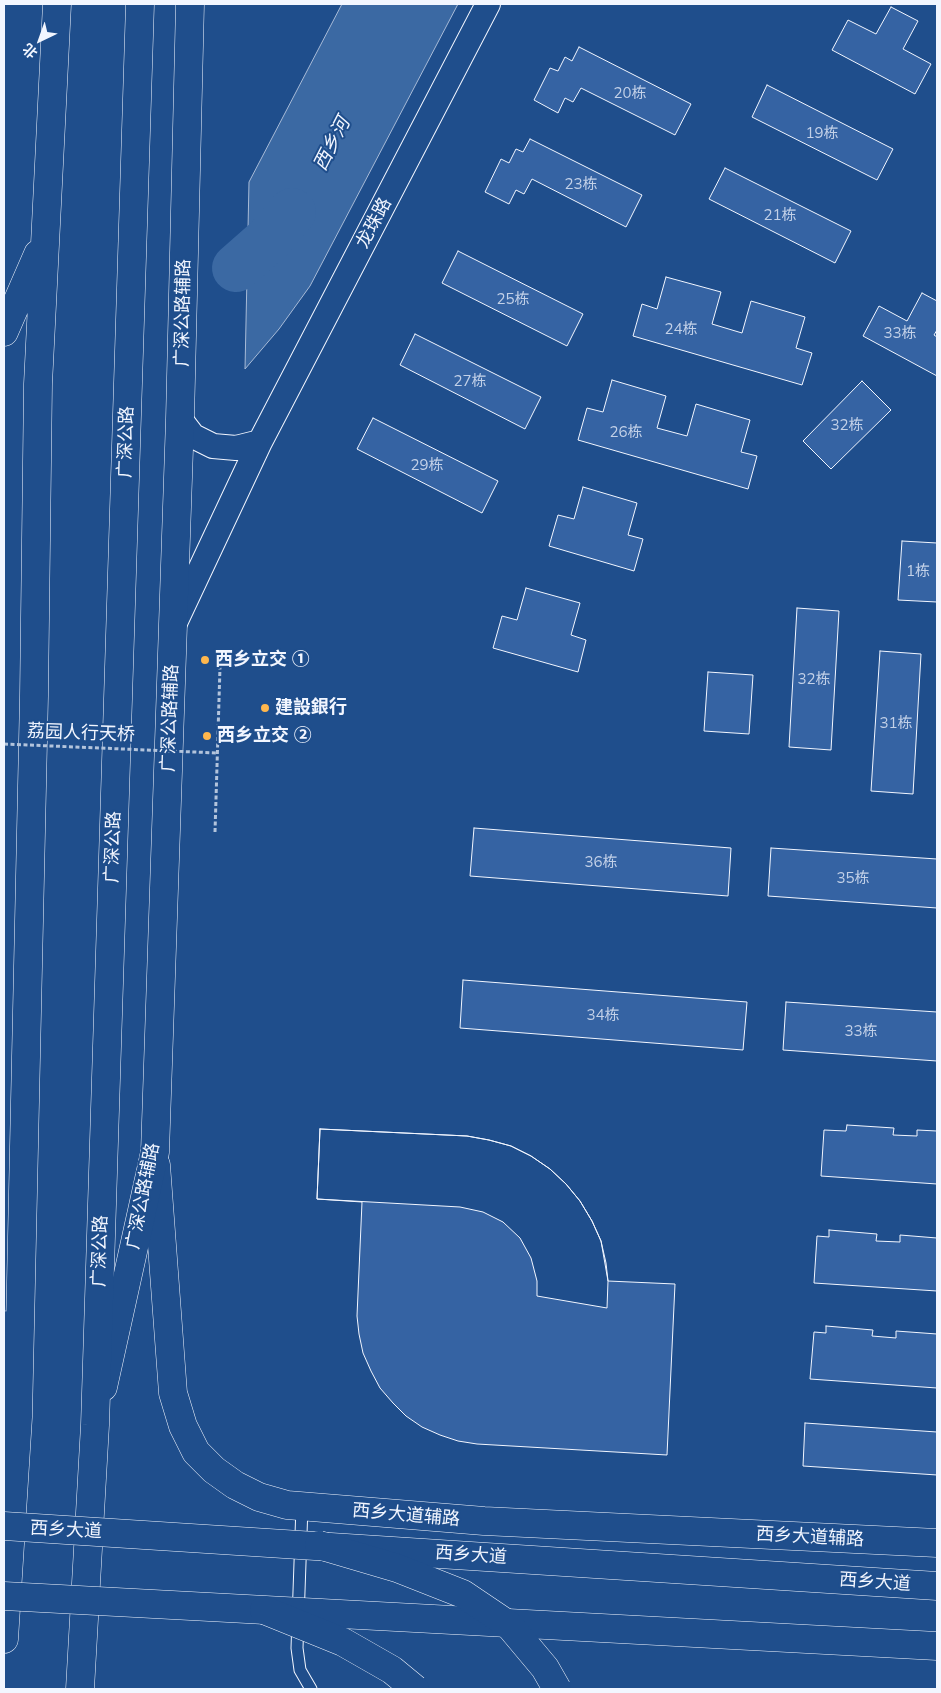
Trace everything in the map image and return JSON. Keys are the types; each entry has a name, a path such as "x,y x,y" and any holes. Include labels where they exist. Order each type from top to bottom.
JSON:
{"main road":[{"path":"4,1639 18,1417 34,706 38,384 57,4"},
{"name":"广深公路","path":"80,1689 95,1425 140,4"},
{"name":"广深公路辅路","path":"95,1425 154,1152 180,419 190,4"},
{"path":"4,332 45,238"},
{"name":"西乡大道辅路","path":"154,1152 173,1393 183,1426 196,1452 214,1470 235,1485 259,1497 288,1505 484,1521 937,1543"},
{"path":"4,1325 18,1417"},
{"name":"西乡大道","path":"4,1526 937,1586"},
{"path":"319,1545 397,1568 463,1594 509,1625 545,1668 557,1689"},
{"path":"4,1596 937,1646"},
{"path":"264,1610 343,1642 392,1670 415,1689"}],"street":[{"name":"龙珠路","path":"173,627 260,442 488,4"},
{"path":"180,419 193,436 213,446 236,448 260,442"}],"lane":[{"path":"302,1506 296,1648 300,1670 311,1689"}],"path":[{"path":"216,832 220,666"},
{"name":"荔园人行天桥","path":"4,744 218,753"}],"water":[{"path":"342,4 458,4 310,286 279,329 245,369 249,182"}],"building":[{"path":"891,7 918,21 903,49 931,64 915,94 832,50 848,20 876,34"},
{"path":"579,47 691,104 675,135 581,88 573,102 565,98 558,113 534,100 550,68 558,71 565,57 572,61"},
{"path":"767,85 893,149 877,180 752,117"},
{"path":"530,139 642,195 626,227 532,179 524,194 516,190 509,204 485,192 501,159 509,163 516,149 523,152"},
{"path":"725,168 851,231 835,263 709,199"},
{"path":"458,251 583,314 567,346 442,283"},
{"path":"666,277 721,292 712,324 742,333 751,301 805,317 796,348 812,353 802,385 633,336 642,304 657,309"},
{"path":"922,293 937,301 937,330 934,335 937,337 937,376 863,336 879,306 907,321"},
{"path":"415,334 541,397 525,429 400,365"},
{"path":"612,380 666,396 657,428 687,436 696,404 750,420 741,452 757,456 748,489 578,440 587,408 603,412"},
{"path":"862,381 891,410 831,469 803,441"},
{"path":"373,418 498,481 482,513 357,449"},
{"path":"583,487 637,503 628,535 643,539 634,571 549,546 558,515 574,519"},
{"path":"902,541 937,543 937,602 898,600"},
{"path":"526,588 580,603 571,635 586,640 578,672 493,648 502,616 517,620"},
{"path":"797,608 839,611 831,750 789,747"},
{"path":"880,651 921,654 913,794 871,791"},
{"path":"708,672 753,675 749,734 704,731"},
{"path":"474,828 731,848 728,896 470,876"},
{"path":"771,848 937,859 937,908 768,896"},
{"path":"463,980 747,1002 743,1050 460,1028"},
{"path":"786,1002 937,1012 937,1061 783,1050"},
{"path":"847,1125 894,1128 893,1135 917,1136 917,1130 937,1131 937,1184 821,1176 824,1130 846,1131"},
{"path":"320,1129 467,1136 511,1146 531,1156 550,1169 566,1184 580,1201 592,1221 601,1241 606,1263 608,1281 607,1308 537,1296 537,1281 531,1258 520,1238 503,1222 483,1212 460,1207 317,1199"},
{"path":"320,1129 467,1136 511,1146 531,1156 550,1169 580,1201 601,1241 608,1281 675,1284 667,1455 477,1444 458,1441 440,1435 422,1427 406,1416 380,1388 363,1353 357,1316 362,1202 317,1199"},
{"path":"829,1230 877,1234 876,1241 900,1242 900,1235 937,1238 937,1291 814,1283 817,1236 829,1237"},
{"path":"826,1326 873,1330 872,1336 896,1338 896,1331 937,1334 937,1388 810,1379 814,1332 826,1333"},
{"path":"805,1423 937,1432 937,1475 803,1466"}],"waterway":[{"name":"西乡河","path":"236,268 269,239 292,212"}],"place":[{"name":"西乡立交 ①","path":"205,660"},
{"name":"建設銀行","path":"265,708"},
{"name":"西乡立交 ②","path":"207,736"}]}
